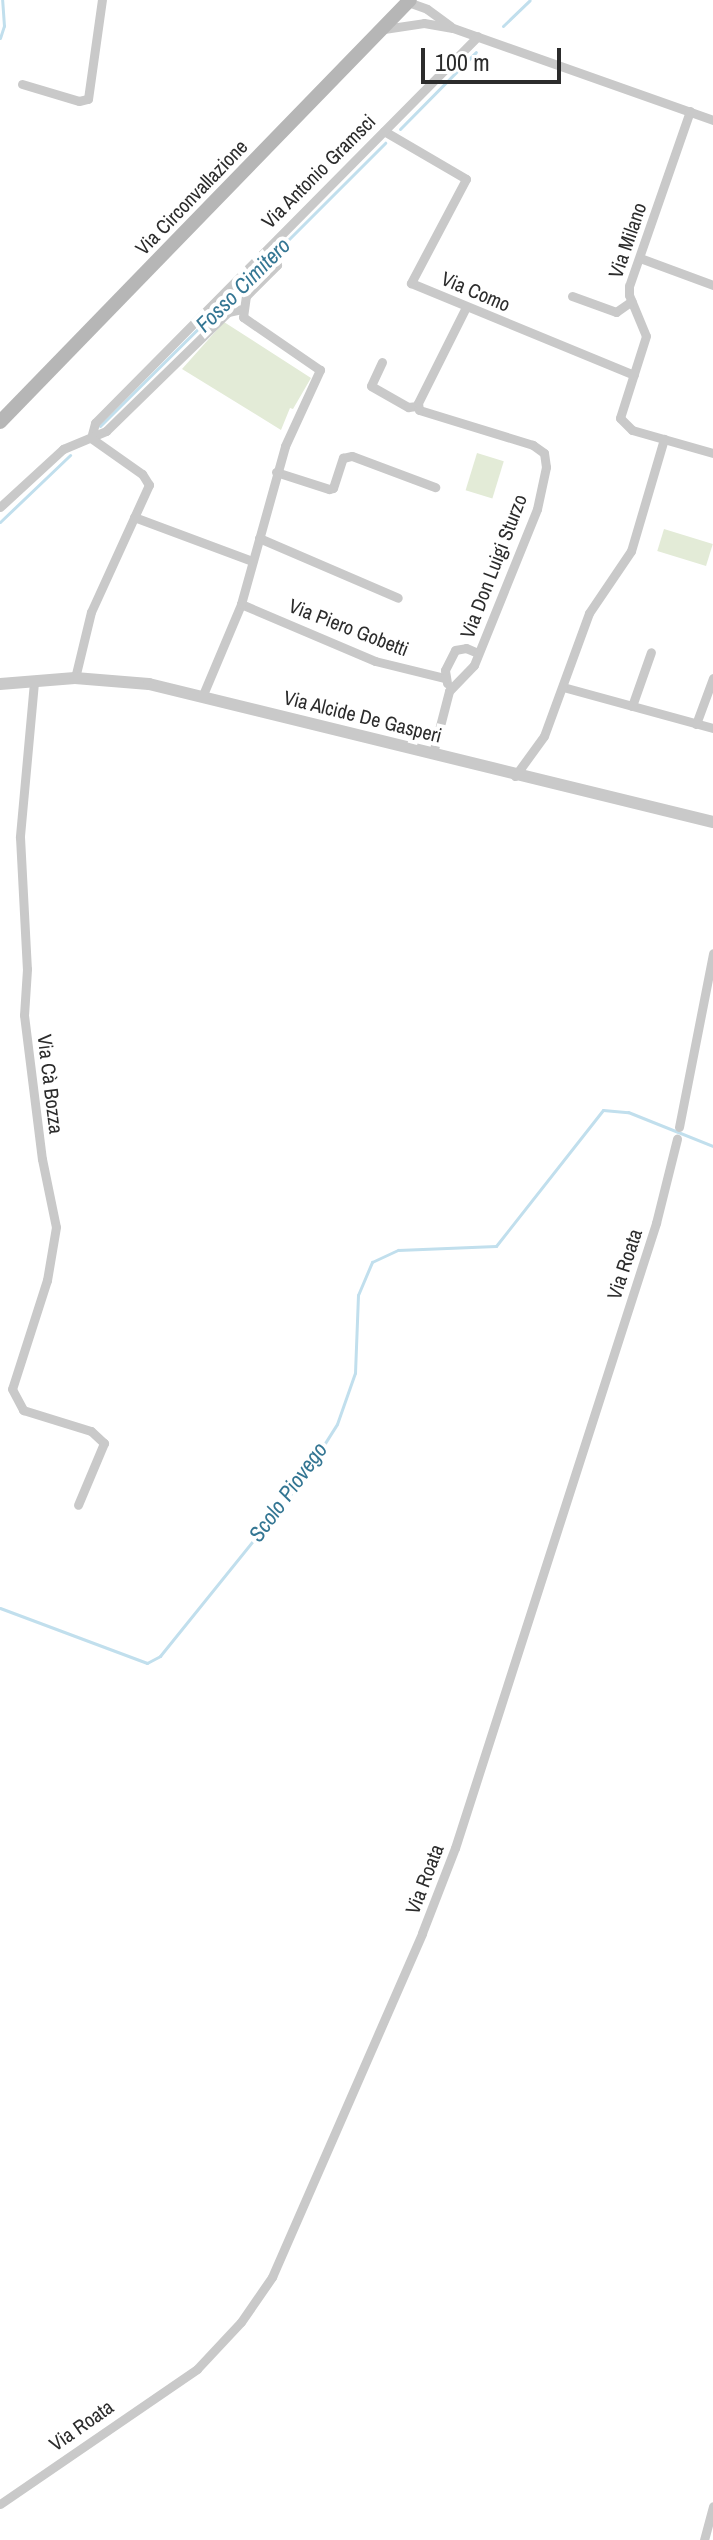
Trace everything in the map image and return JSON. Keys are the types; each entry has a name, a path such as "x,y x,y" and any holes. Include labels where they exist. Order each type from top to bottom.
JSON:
{"main road":[{"name":"Via Circonvallazione","path":"0,422 409,1"}],"street":[{"path":"22,84 79,101 88,99 102,0"},
{"path":"430,0 433,14"},
{"path":"409,1 453,28"},
{"path":"409,1 424,23"},
{"path":"381,30 424,23 453,28 713,120"},
{"name":"Via Antonio Gramsci","path":"91,438 95,423 272,254 271,244 478,36"},
{"name":"Via Milano","path":"690,111 629,286 646,336 621,413 621,422 632,430 713,453"},
{"name":"Via Como","path":"384,131 466,179 411,283 634,375"},
{"path":"202,697 241,604 276,472 320,370 243,317 246,296 275,269 272,254"},
{"path":"640,258 713,285"},
{"path":"572,296 616,312 632,301"},
{"path":"382,362 371,386 408,407 417,406 466,307"},
{"path":"0,507 63,449 106,431 228,312 242,309"},
{"name":"Via Don Luigi Sturzo","path":"417,406 422,412 533,445 546,458 537,509 478,653 470,670 448,683"},
{"path":"75,678 91,612 148,481 91,438"},
{"path":"515,776 541,742 589,613 631,551 664,439"},
{"path":"276,472 329,489 333,488 343,458 352,456 435,487"},
{"path":"134,517 252,561"},
{"path":"259,538 398,598"},
{"name":"Via Piero Gobetti","path":"241,604 375,661 448,683"},
{"name":"Via Don Luigi Sturzo","path":"433,753 455,650 466,648 478,653"},
{"path":"632,706 651,652"},
{"name":"Via Alcide De Gasperi","path":"0,684 75,678 128,681 713,822"},
{"path":"696,724 713,678"},
{"name":"Via Cà Bozza","path":"34,682 20,837 27,969 24,1015 42,1159 56,1227 47,1280 12,1389 23,1410 91,1431 104,1443 78,1505"},
{"path":"563,687 713,728"},
{"path":"679,1127 713,953"},
{"name":"Via Roata","path":"0,2504 197,2369 251,2310 282,2256 455,1848 656,1223 677,1139"},
{"path":"704,2540 713,2506"}],"green space":[{"path":"224,322 311,378 293,409 290,408 281,430 182,369"},
{"path":"477,453 504,461 492,498 466,490"},
{"path":"664,529 713,544 706,566 657,551"}],"waterway":[{"path":"0,38 4,26 2,0"},
{"name":"Fosso Cimitero","path":"503,26 530,0"},
{"name":"Fosso Cimitero","path":"400,129 476,52"},
{"name":"Fosso Cimitero","path":"275,253 385,143"},
{"name":"Fosso Cimitero","path":"100,426 269,258"},
{"name":"Fosso Cimitero","path":"0,522 70,455"},
{"name":"Scolo Piovego","path":"0,1608 147,1663 160,1656 301,1481 337,1424 355,1373 358,1295 372,1262 398,1250 496,1246 603,1110 628,1112 713,1146"}]}
